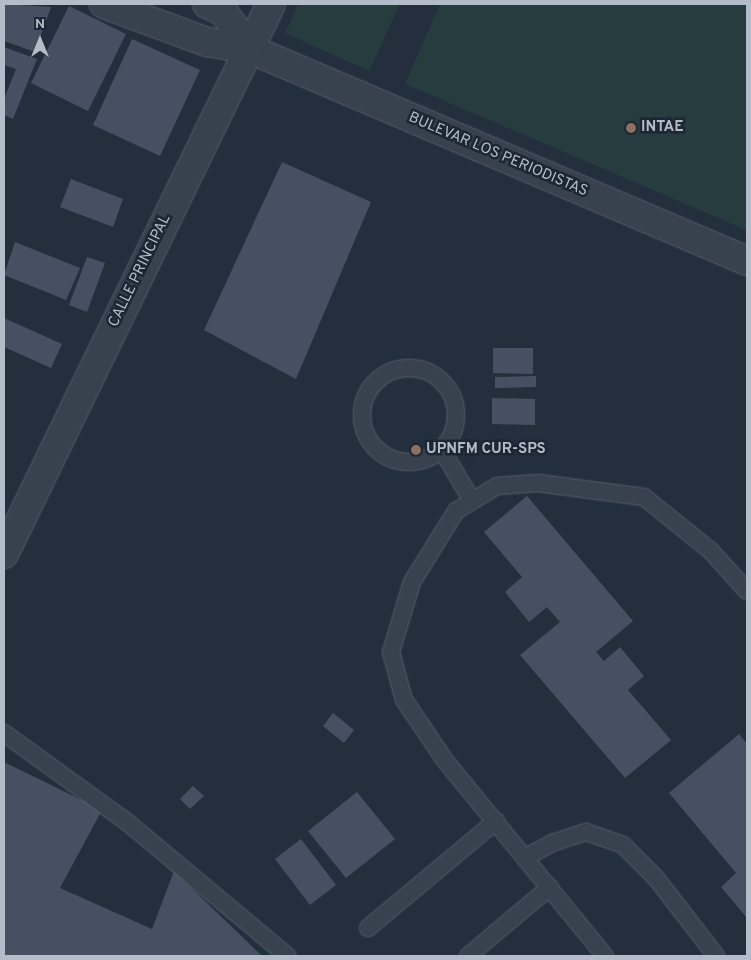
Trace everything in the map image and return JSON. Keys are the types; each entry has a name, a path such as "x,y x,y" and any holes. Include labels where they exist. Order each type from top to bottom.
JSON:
{"street":[{"name":"BULEVAR LOS PERIODISTAS","path":"104,4 207,42 250,49 747,261"},
{"path":"207,4 222,10 250,49"},
{"name":"CALLE PRINCIPAL","path":"6,543 271,4"}],"lane":[{"path":"404,367 432,372 452,391 457,424 442,450 425,460 393,459 376,448 364,429 363,404 374,382 404,367"},
{"path":"442,450 471,499"},
{"path":"605,956 496,820 444,759 404,700 391,652 412,582 456,511 471,499 497,486 538,483 644,497 711,550 747,591"},
{"path":"4,733 127,822 287,956"},
{"path":"368,928 496,820"},
{"path":"526,857 552,843 586,832 623,845 656,878 716,956"},
{"path":"468,956 550,888"}],"green space":[{"path":"298,4 400,4 369,71 285,33"},
{"name":"INTAE","path":"440,4 747,4 746,230 405,84"}],"building":[{"path":"4,4 51,7 35,52 4,41"},
{"path":"69,6 126,34 88,111 31,83"},
{"path":"132,39 200,70 160,156 93,125"},
{"path":"4,47 37,59 13,119 4,115 4,99 16,69 4,65"},
{"path":"282,162 371,202 296,379 204,330"},
{"path":"71,179 123,199 113,227 60,207"},
{"path":"15,242 80,268 66,300 4,275"},
{"path":"87,257 105,263 87,312 69,305"},
{"path":"4,318 62,344 51,368 4,347"},
{"path":"493,348 533,348 533,374 493,373"},
{"path":"536,376 536,387 495,388 495,377"},
{"path":"492,398 535,399 535,425 492,424"},
{"path":"527,496 633,621 596,652 604,661 620,647 644,676 628,690 671,740 625,778 520,655 560,622 547,607 529,622 505,592 522,577 484,532"},
{"path":"333,713 354,730 344,743 323,726"},
{"path":"739,734 747,744 747,918 721,887 736,873 669,793"},
{"path":"4,762 102,810 60,888 152,929 174,871 262,956 4,956"},
{"path":"193,786 204,796 190,809 180,799"},
{"path":"357,792 395,839 346,878 308,831"},
{"path":"301,839 336,885 310,905 275,859"}],"place":[{"name":"INTAE","path":"631,128"},
{"name":"UPNFM CUR-SPS","path":"416,450"}]}
